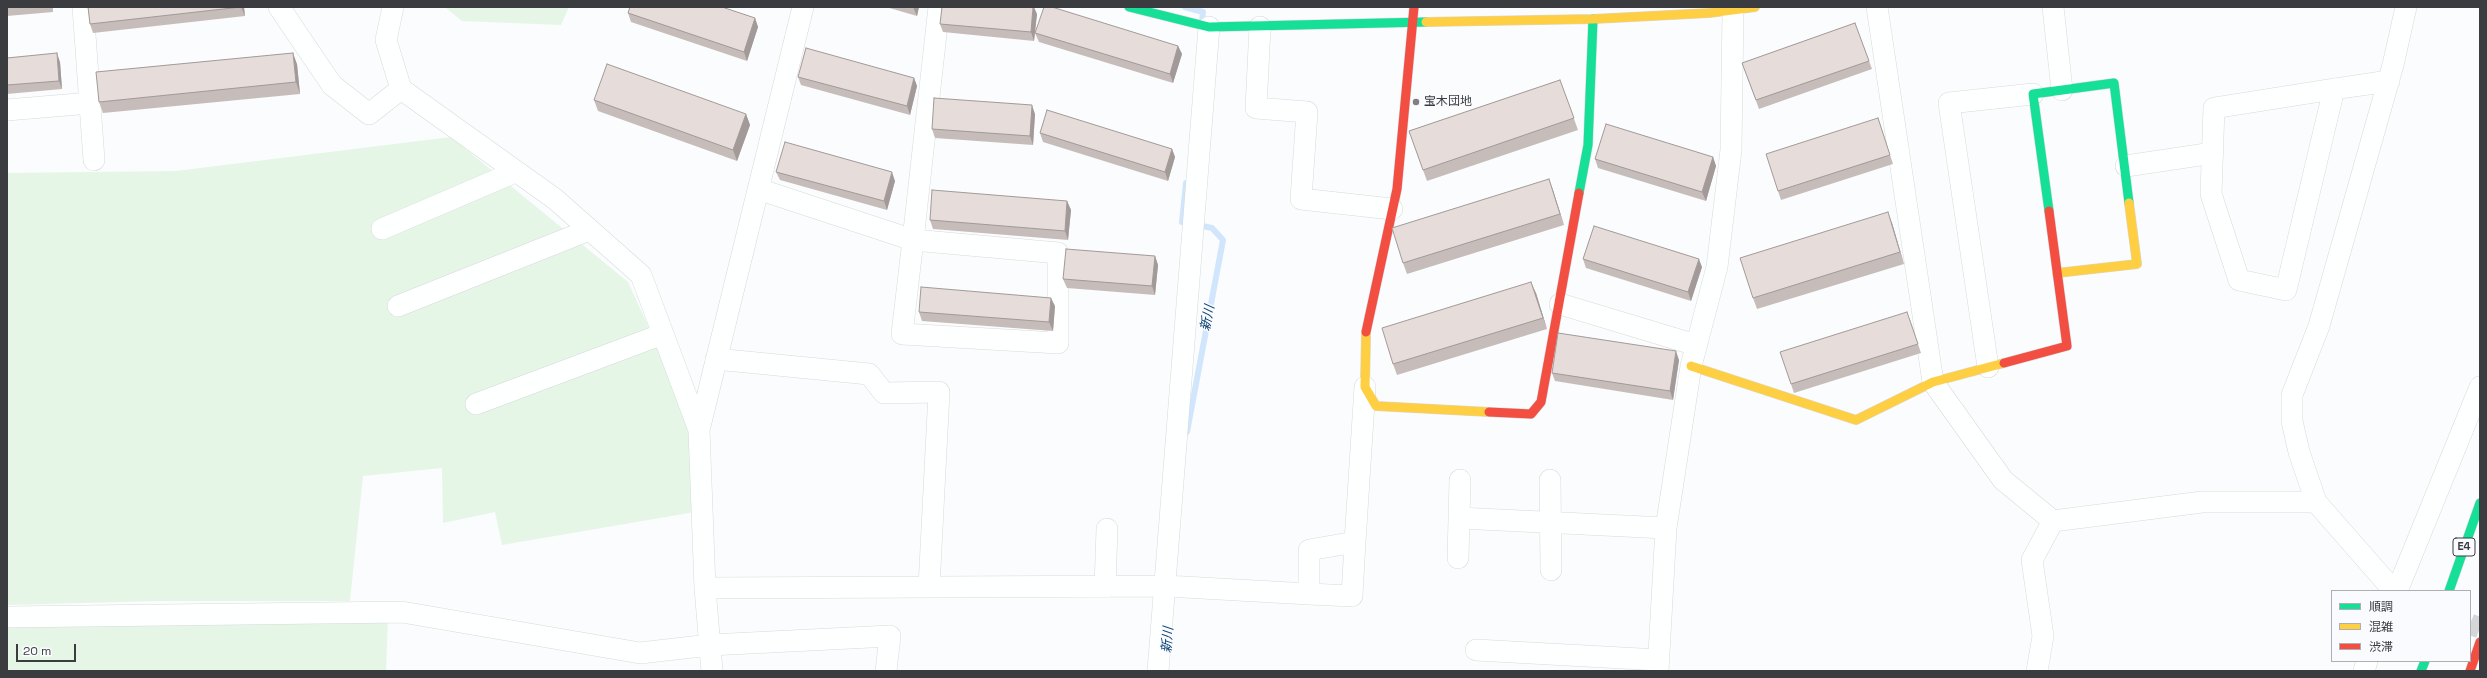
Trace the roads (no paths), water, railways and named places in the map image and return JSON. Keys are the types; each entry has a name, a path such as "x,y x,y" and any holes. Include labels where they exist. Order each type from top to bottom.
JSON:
{"main road":[{"path":"1129,7 1209,28 1593,19 1709,10 1733,10 1755,7"},
{"path":"1414,7 1396,189 1366,333 1365,387 1376,406 1532,414 1541,402 1588,145 1593,19"},
{"path":"1691,366 1856,420 1933,382 2066,346 2033,94 2114,83 2126,166 2137,264 2057,273"},
{"name":"E4","path":"2449,590 2480,503"},
{"path":"2470,671 2480,642"}],"street":[{"path":"83,7 94,160"},
{"path":"393,7 386,40 401,89 515,172 555,199 641,275 699,430"},
{"path":"712,671 705,588 699,430 803,7"},
{"path":"758,188 913,240 1058,253 1058,343 902,334 913,240 938,7"},
{"path":"1877,7 1933,382 2003,480 2053,521 2202,502 2316,502"},
{"path":"2053,7 2062,90"},
{"path":"2393,590 2316,502 2295,437 2292,421 2292,395 2319,326 2389,81 2406,7"},
{"path":"1476,650 1658,666 1666,528 1691,366 1717,267 1731,150 1733,10"},
{"path":"286,11 332,85 369,114 401,89"},
{"path":"1260,27 1256,108 1307,112 1301,199 1392,209"},
{"path":"1158,671 1166,586 1209,28"},
{"path":"2334,89 2286,290 2239,280 2211,194 2214,108 2334,89 2389,81"},
{"path":"1988,367 1949,103 2033,94"},
{"path":"7,110 90,103"},
{"path":"2126,166 2212,153"},
{"path":"382,229 515,172"},
{"path":"398,306 589,230"},
{"path":"1560,304 1696,345"},
{"path":"476,404 663,334"},
{"path":"716,359 869,374 884,393 939,392 929,587"},
{"path":"705,588 1166,586 1352,596 1365,387"},
{"path":"2397,590 2480,387"},
{"path":"1458,558 1460,480"},
{"path":"1550,480 1551,570"},
{"path":"1459,518 1666,528"},
{"path":"2037,671 2043,636 2032,560 2053,521"},
{"path":"1105,587 1107,529"},
{"path":"1309,594 1309,550 1355,542"},
{"path":"7,617 402,612 640,652 710,645 890,636 886,671"}],"waterway":[{"name":"新川","path":"1185,7 1203,12 1202,21"},
{"name":"新川","path":"1186,183 1182,222 1212,228 1223,240 1187,432"}],"tunnel":[{"path":"2471,624 2480,628"}],"place":[{"name":"宝木団地","path":"1416,102"}]}
